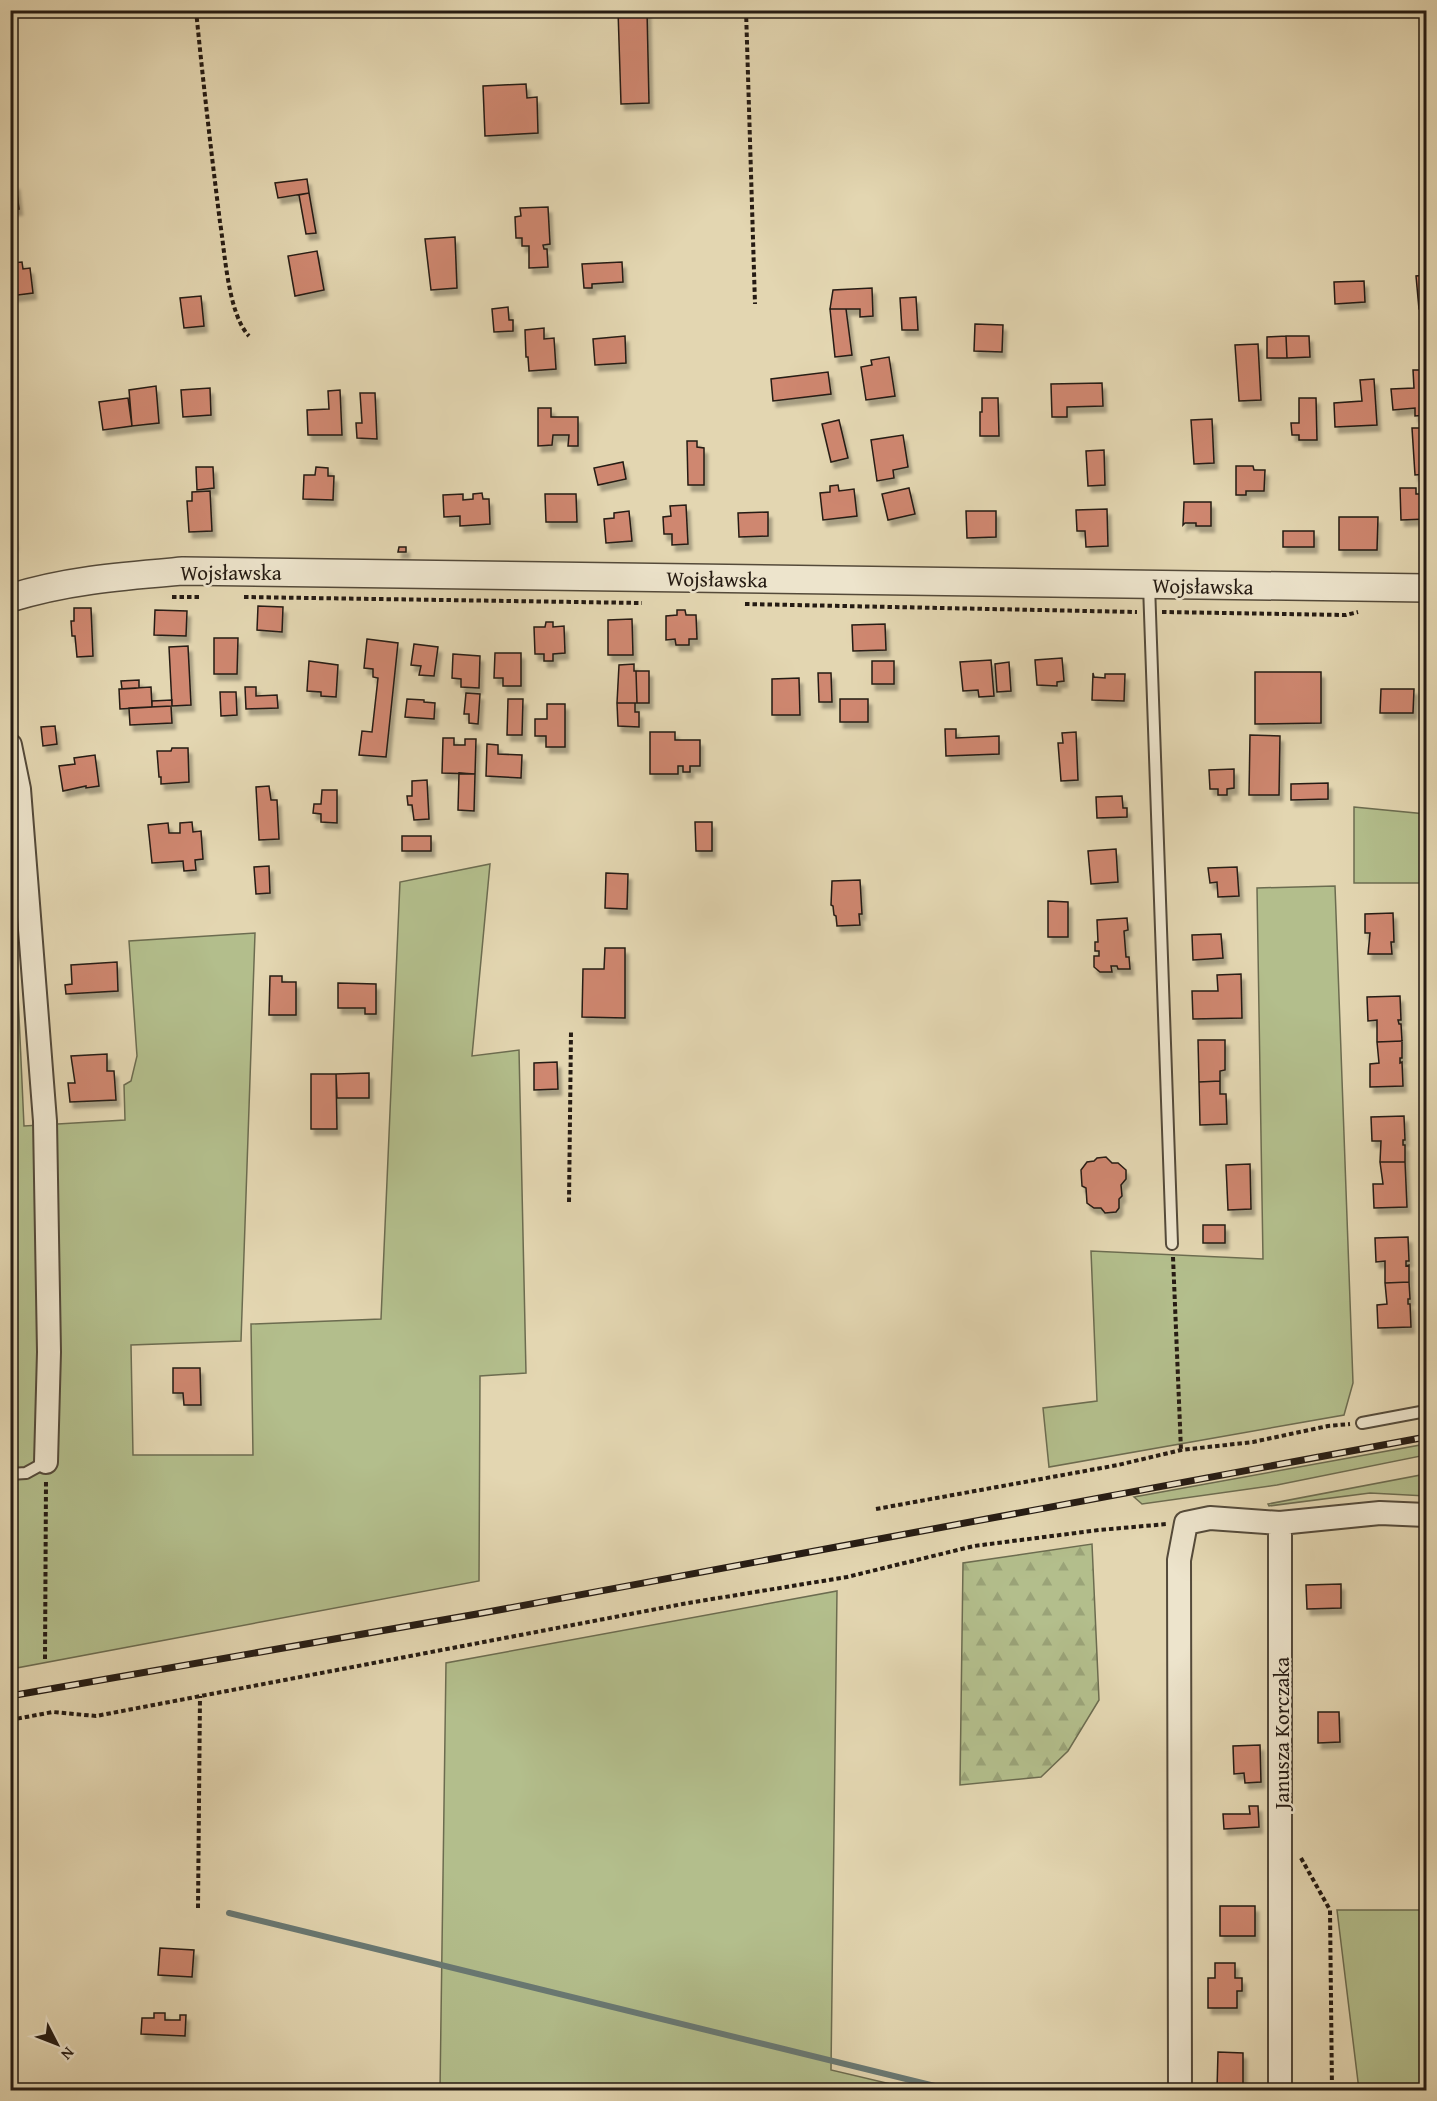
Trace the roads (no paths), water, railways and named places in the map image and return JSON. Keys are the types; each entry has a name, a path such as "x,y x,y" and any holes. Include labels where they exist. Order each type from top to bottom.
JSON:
{"street":[{"name":"Wojsławska","path":"10,598 35,590 87,580 183,571 1426,588"},
{"path":"10,745 19,789 17,871 45,1121 49,1352 46,1462"},
{"path":"1180,2091 1179,1560 1186,1523 1210,1518 1280,1523 1380,1513 1426,1515"},
{"name":"Janusza Korczaka","path":"1280,1523 1280,2091"}],"lane":[{"path":"1149,585 1172,1244"},
{"path":"1362,1423 1426,1411"},
{"path":"10,1474 26,1473 46,1462"}],"waterway":[{"path":"229,1913 951,2090"}],"railway":[{"path":"10,1696 477,1614 1426,1437"}]}
